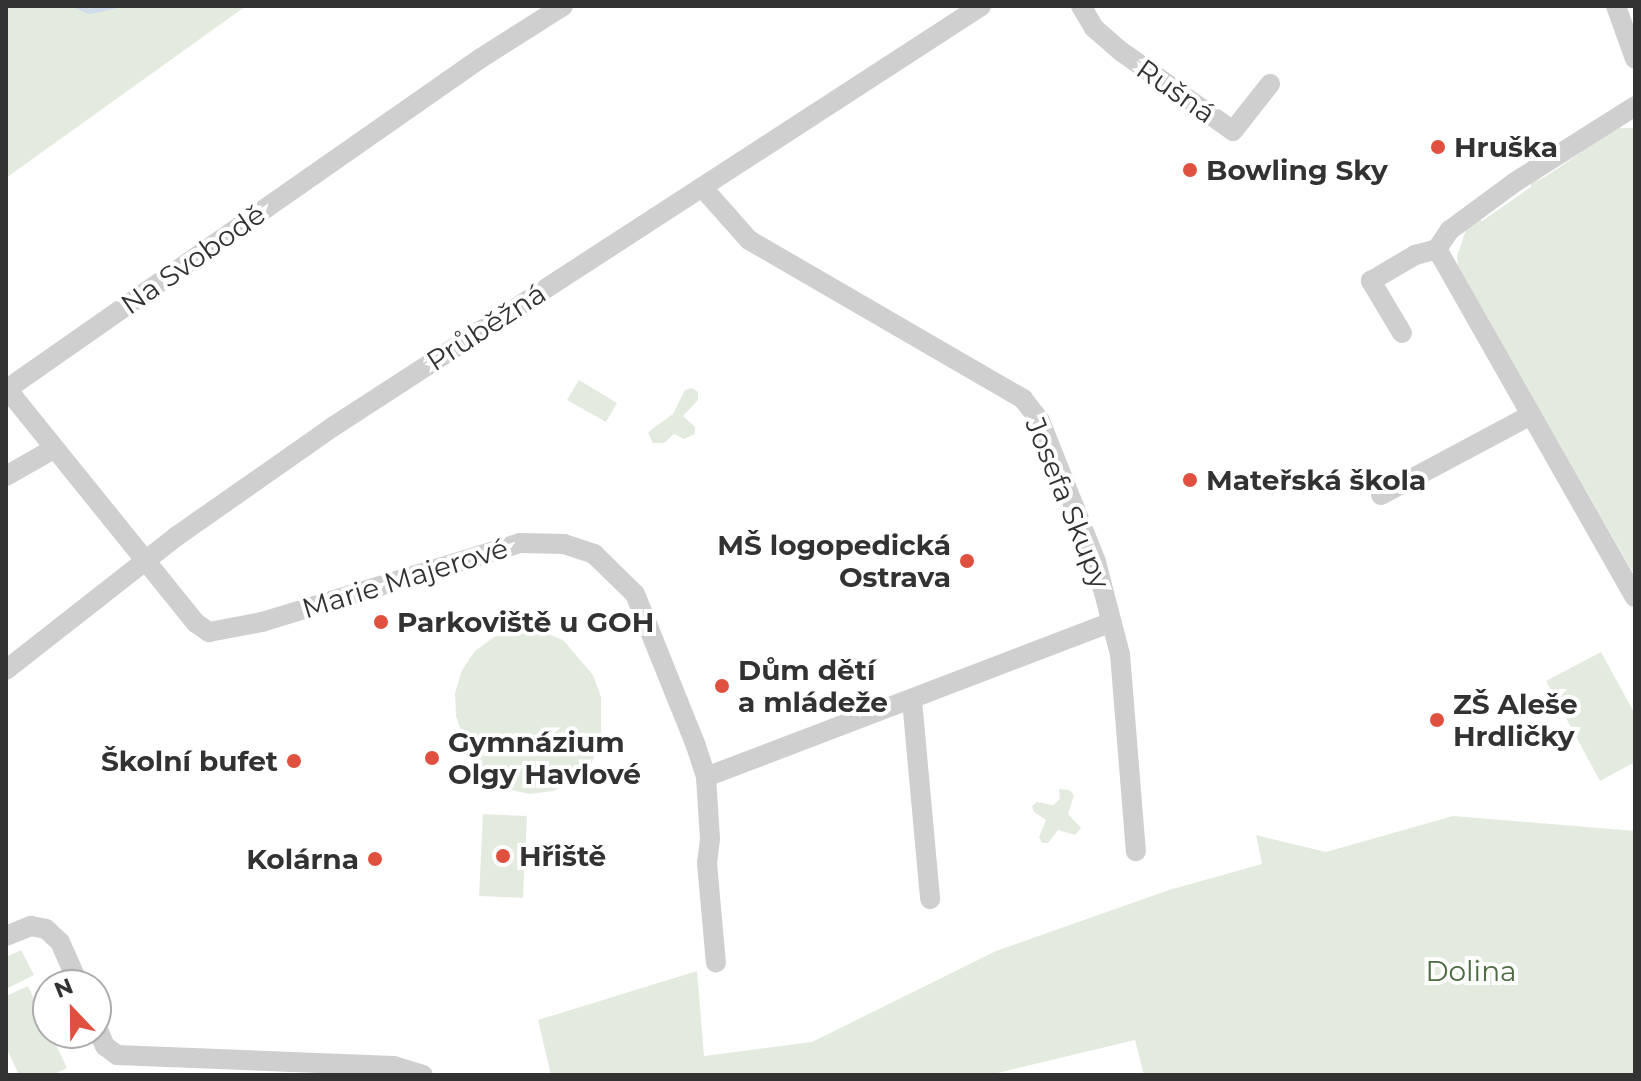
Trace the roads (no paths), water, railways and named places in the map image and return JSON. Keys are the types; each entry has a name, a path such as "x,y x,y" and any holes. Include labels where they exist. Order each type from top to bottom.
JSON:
{"street":[{"name":"Na Svobodě","path":"146,559 7,389 481,58 563,6"},
{"name":"Průběžná","path":"6,670 146,559 319,436 981,6"},
{"name":"Rušná","path":"1081,6 1094,28 1122,52 1233,131 1270,84"},
{"path":"1616,6 1635,59"},
{"path":"1402,333 1371,281 1415,255 1437,249 1450,230 1515,182 1635,106"},
{"name":"Josefa Skupy","path":"702,187 749,240 1023,399 1040,421 1096,562 1120,654 1136,851"},
{"path":"1437,249 1635,597"},
{"path":"1381,495 1531,415"},
{"path":"6,476 55,448"},
{"name":"Marie Majerové","path":"146,559 196,623 209,632 262,622 520,543 564,544 594,554 635,594 706,777 710,839 707,863 716,963"},
{"path":"706,777 1111,622"},
{"path":"912,700 930,899"},
{"path":"6,936 31,926 46,929 60,942 72,969"},
{"path":"109,1049 117,1055 394,1066 423,1075"}],"waterway":[{"path":"77,6 89,11 113,6"}],"tram line":[{"path":"1633,6 1635,11"}],"place":[{"name":"Hruška","path":"1438,147"},
{"name":"Bowling Sky","path":"1190,170"},
{"name":"Mateřská škola","path":"1190,480"},
{"name":"MŠ logopedická Ostrava","path":"967,561"},
{"name":"Parkoviště u GOH","path":"381,622"},
{"name":"Dům dětí a mládeže","path":"722,686"},
{"name":"ZŠ Aleše Hrdličky","path":"1437,720"},
{"name":"Gymnázium Olgy Havlové","path":"432,758"},
{"name":"Školní bufet","path":"294,761"},
{"name":"Hřiště","path":"503,856"},
{"name":"Kolárna","path":"375,859"}],"park label":[{"name":"Dolina","path":"1471,971"}]}
